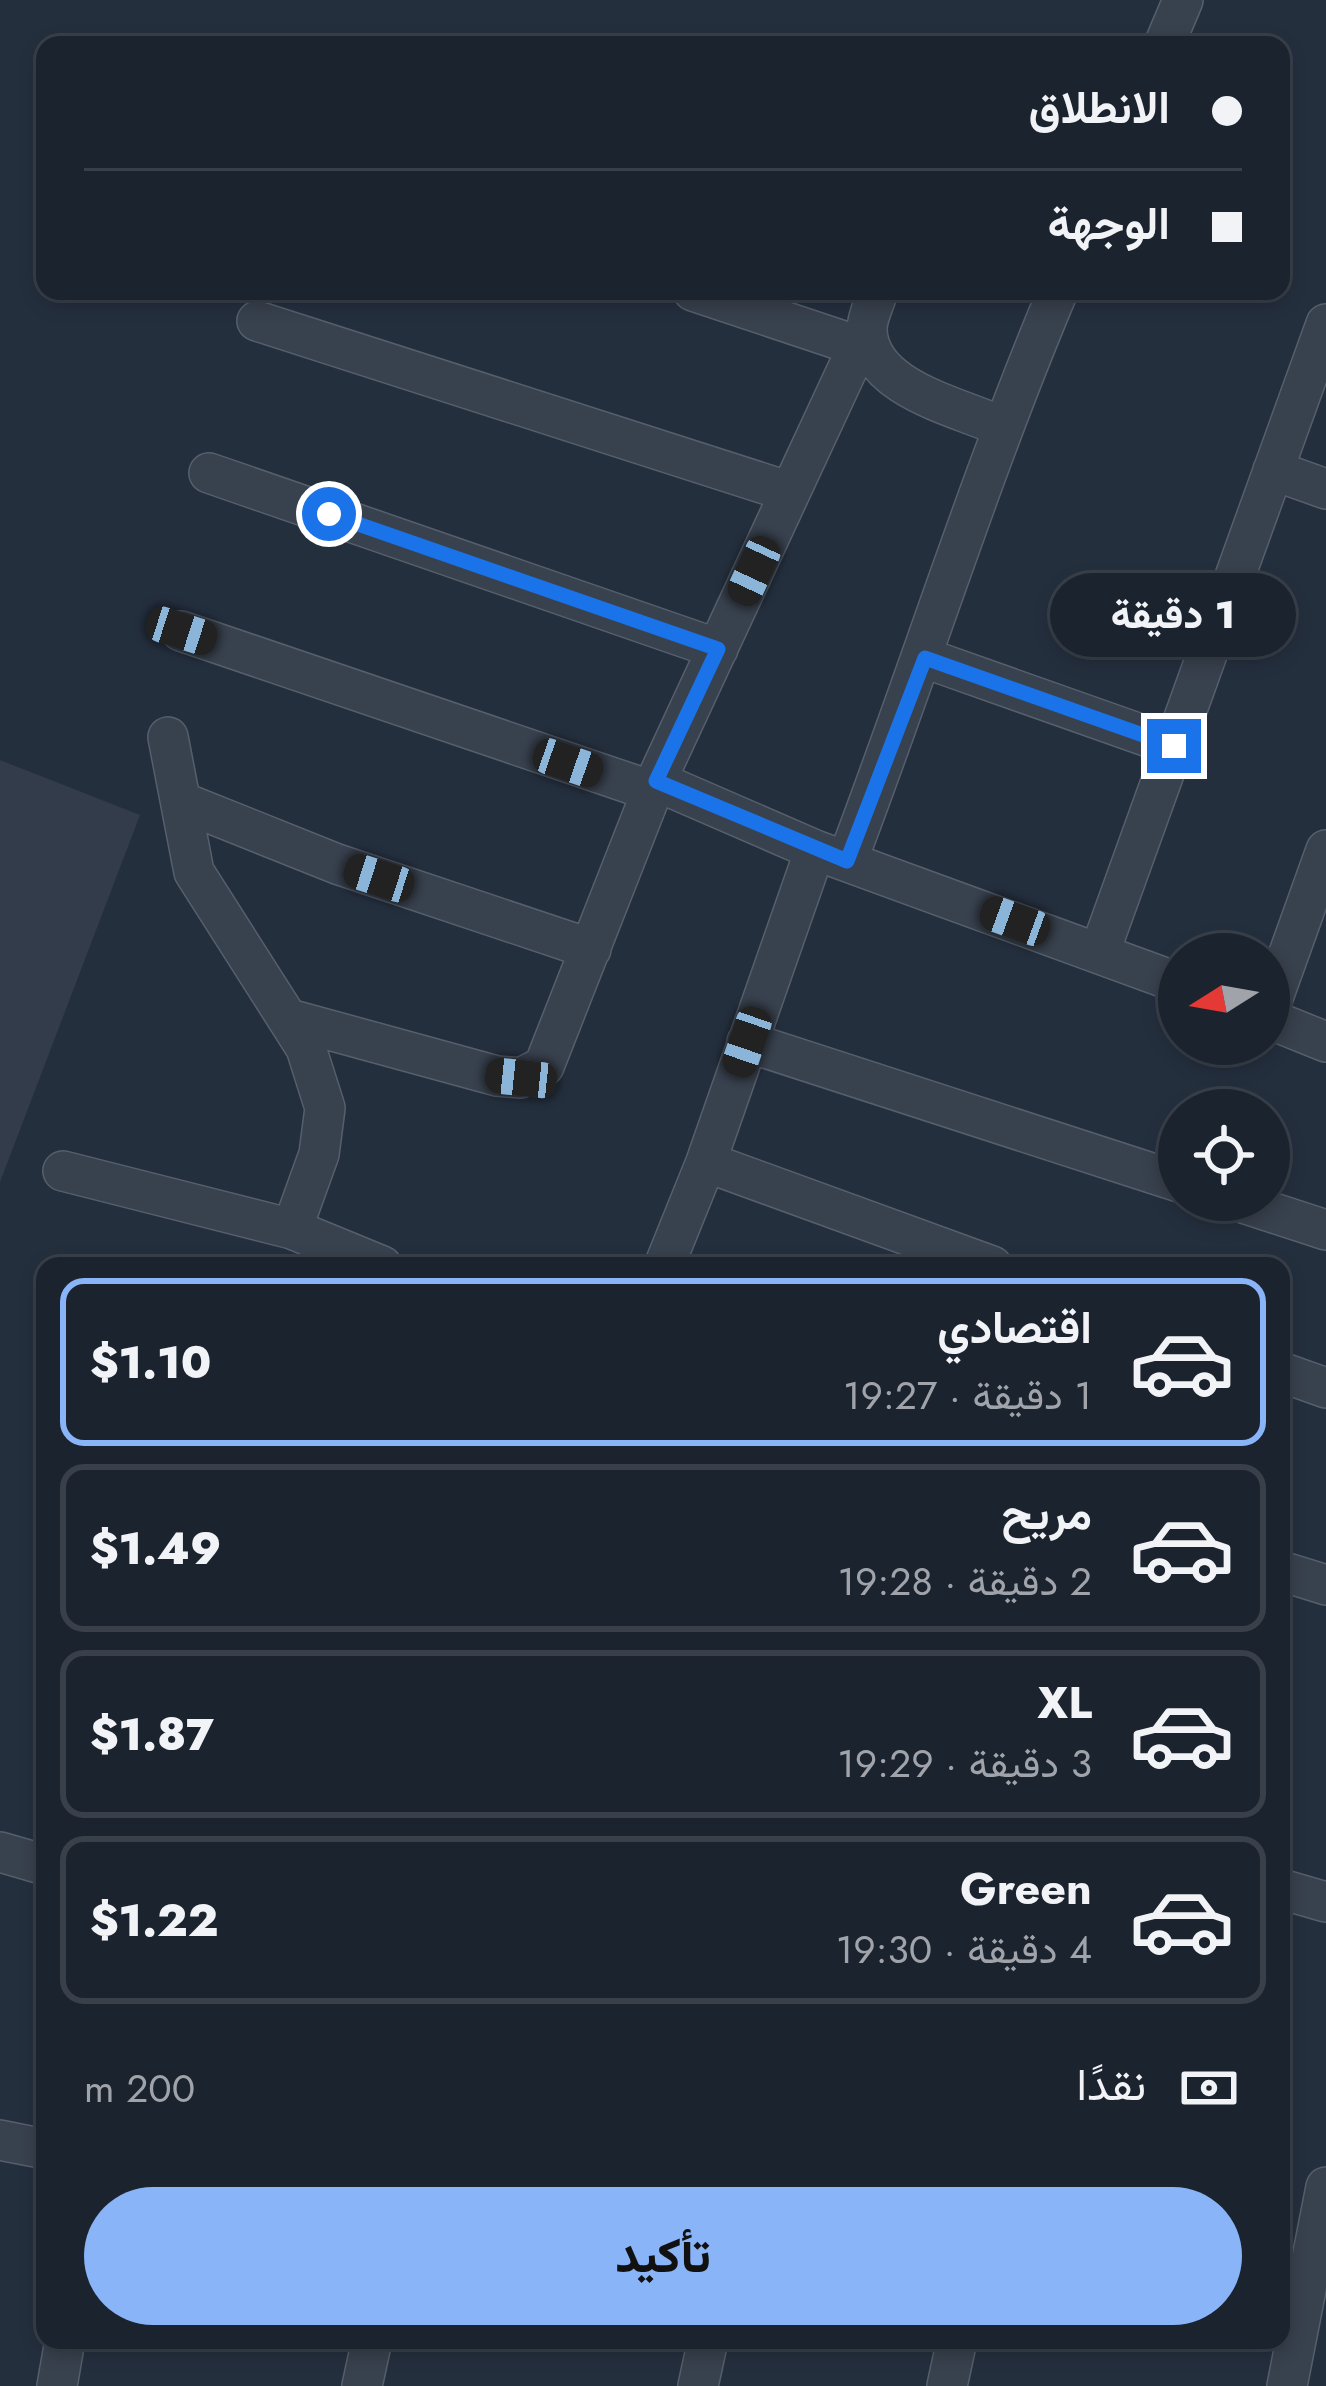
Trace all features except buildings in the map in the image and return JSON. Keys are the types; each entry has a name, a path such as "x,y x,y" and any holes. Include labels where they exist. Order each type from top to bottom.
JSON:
{"street":[{"path":"1168,36 1183,0"},
{"path":"746,300 868,321"},
{"path":"668,1257 747,1042 925,658 1000,426 1054,300"},
{"path":"257,321 790,492"},
{"path":"868,321 874,357 887,376 1000,426"},
{"path":"289,1019 521,1078 544,1066 654,786 868,321"},
{"path":"1100,951 1326,324"},
{"path":"1274,470 1326,489"},
{"path":"209,473 718,649"},
{"path":"182,631 654,786 1158,974"},
{"path":"925,658 1174,746"},
{"path":"167,737 194,872 306,1048 326,1108 310,1246"},
{"path":"182,802 337,864 591,949"},
{"path":"1290,950 1326,850"},
{"path":"1290,1027 1326,1042"},
{"path":"747,1042 1158,1175"},
{"path":"706,1162 967,1257"},
{"path":"63,1171 350,1257"},
{"path":"1290,1218 1326,1230"},
{"path":"1290,1375 1326,1388"},
{"path":"1290,1573 1326,1585"},
{"path":"0,1852 36,1862"},
{"path":"1290,1892 1326,1902"},
{"path":"0,2140 36,2147"},
{"path":"1287,2386 1326,2187"},
{"path":"57,2386 63,2349"},
{"path":"362,2386 370,2349"},
{"path":"698,2386 706,2349"},
{"path":"946,2386 955,2349"}],"shaded area":[{"path":"0,760 140,815 0,1182"}],"route":[{"path":"329,514 718,649 656,781 847,861 925,658 1174,746"}]}
